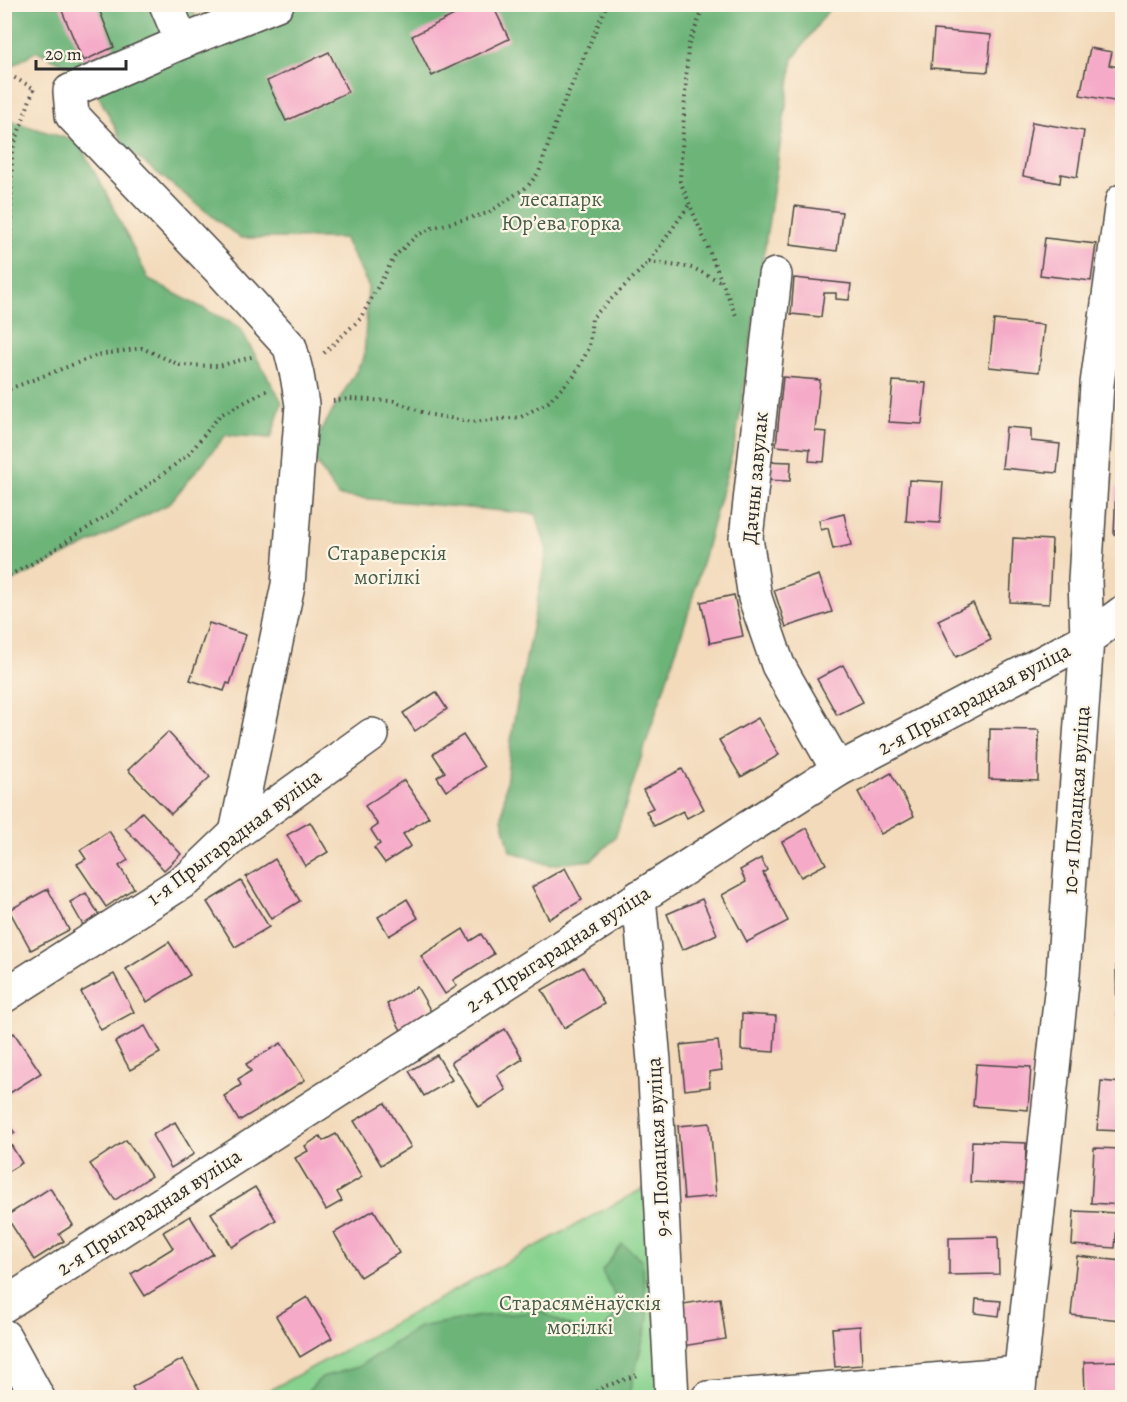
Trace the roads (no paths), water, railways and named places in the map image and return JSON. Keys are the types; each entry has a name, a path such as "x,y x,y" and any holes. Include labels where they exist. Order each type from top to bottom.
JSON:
{"street":[{"path":"166,4 182,42"},
{"path":"236,833 288,585 296,376 221,271 72,115 70,92 182,42 277,4"},
{"name":"10-я Полацкая вуліца","path":"1018,1385 1063,974 1087,639 1085,580 1097,384 1122,201"},
{"name":"Дачны завулак","path":"776,275 746,538 755,598 778,665 838,770"},
{"name":"2-я Прыгарадная вуліца","path":"4,1305 838,770 1087,639 1122,613"},
{"name":"1-я Прыгарадная вуліца","path":"4,996 190,877 236,833 372,735"},
{"name":"9-я Полацкая вуліца","path":"639,897 654,1061 672,1398"},
{"path":"4,1336 38,1398"},
{"path":"708,1398 1018,1385"}],"park label":[{"name":"лесапарк Юрʼева горка","path":"561,211"},
{"name":"Стараверскія могілкі","path":"387,565"},
{"name":"Старасямёнаўскія могілкі","path":"580,1315"}]}
